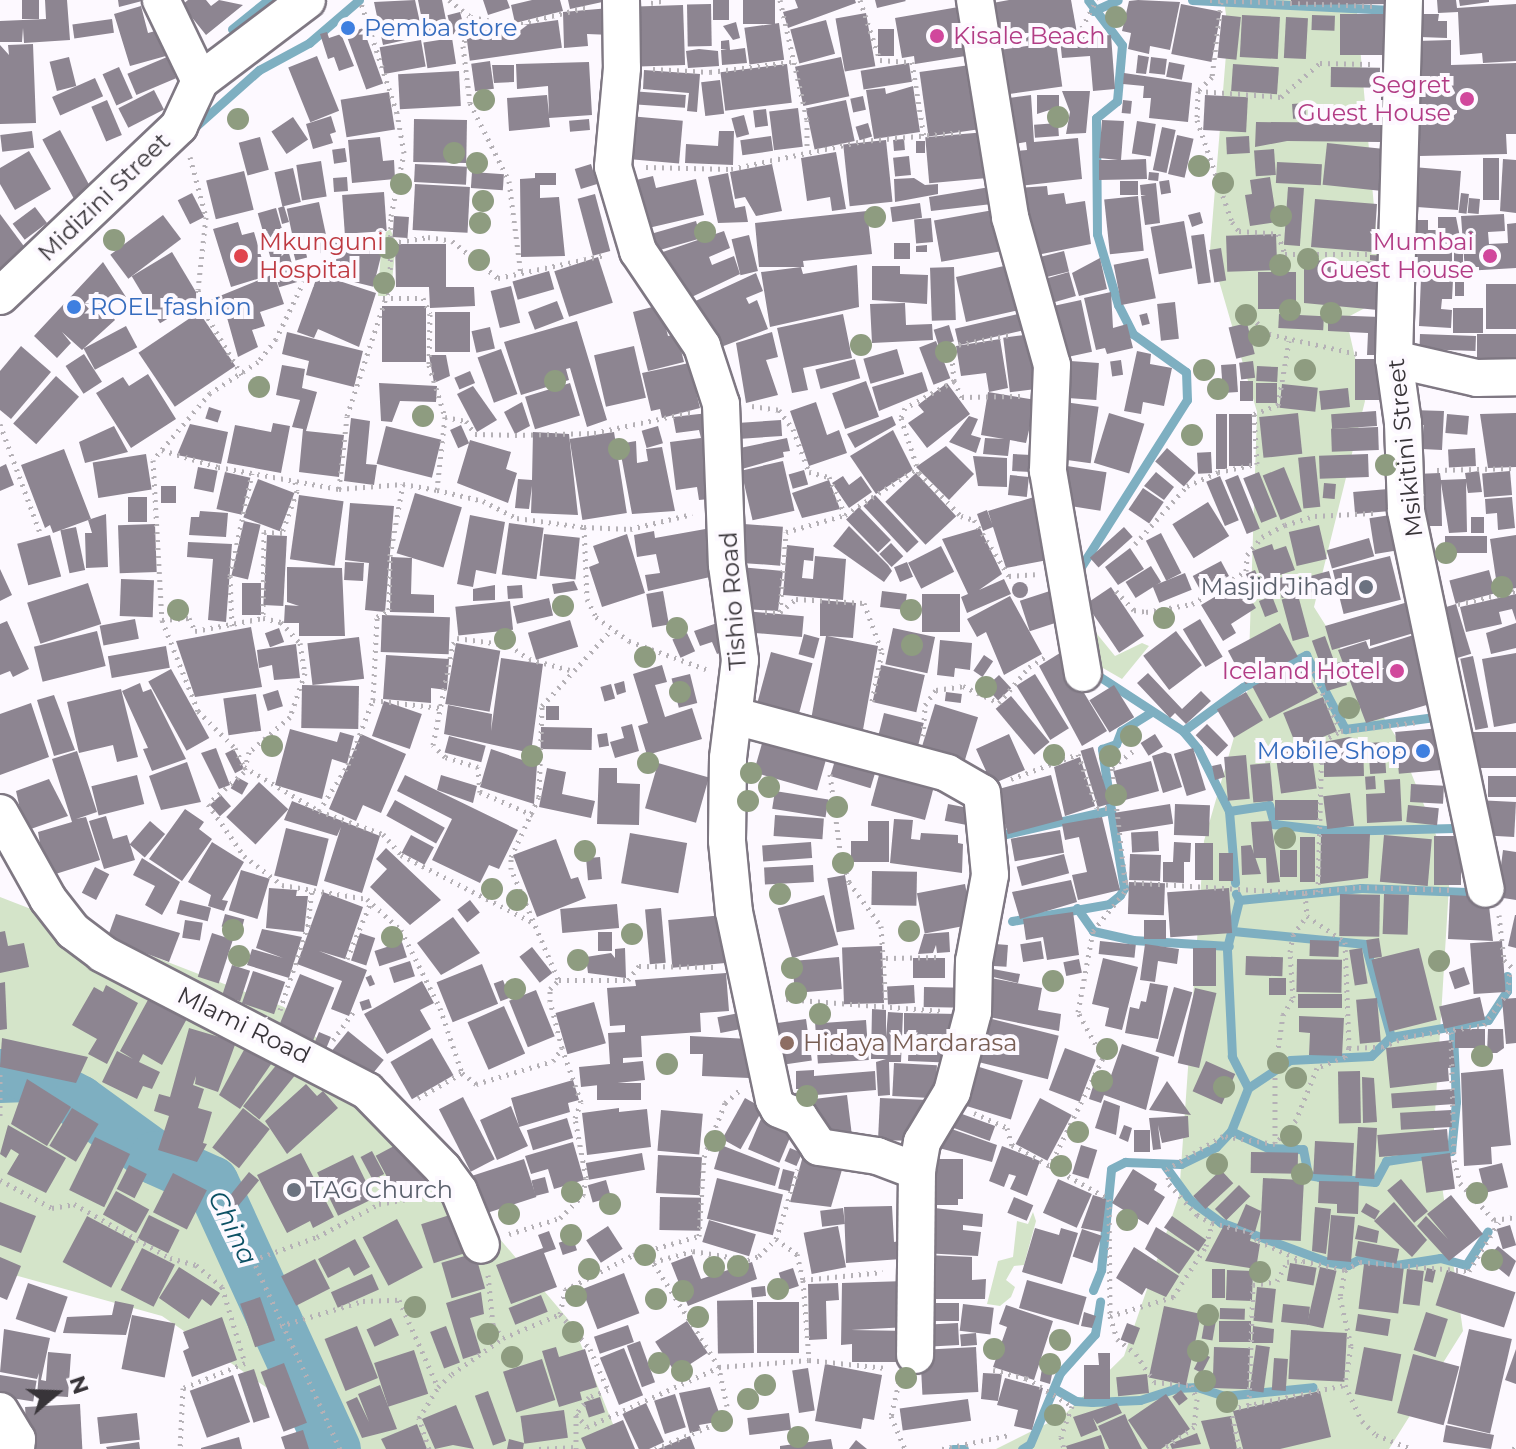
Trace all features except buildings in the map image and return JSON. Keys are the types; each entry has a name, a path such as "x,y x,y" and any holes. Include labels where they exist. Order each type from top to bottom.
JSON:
{"street":[{"path":"161,0 200,81"},
{"name":"Midizini Street","path":"0,296 179,126 200,81 307,0"},
{"path":"975,0 1010,217 1052,365 1048,471 1079,656"},
{"name":"Tishio Road","path":"621,2 622,68 613,167 638,251 702,346 721,404 733,610 740,660 727,841 743,964 757,1003 767,1071 776,1106 799,1117 813,1143"},
{"name":"Msikitini Street","path":"1404,3 1399,68 1394,359 1407,471 1406,511 1455,722 1469,825 1486,889"},
{"path":"1394,359 1477,378 1516,377"},
{"path":"735,716 947,773 982,793 990,875 974,961 973,1012 952,1092 922,1142 917,1171 915,1355"},
{"name":"Mlami Road","path":"0,813 48,899 73,931 114,960 269,1037 367,1091 430,1152 459,1191 481,1245"},
{"path":"813,1143 917,1171"},
{"path":"0,1411 17,1439 16,1449"}],"path":[{"path":"339,489 347,416 365,371 383,298 390,285 391,243 404,153 397,113 360,0"},
{"path":"449,0 471,17 513,25 565,10 621,2"},
{"path":"780,0 791,62 807,120 807,151"},
{"path":"860,0 880,60 912,62 924,137"},
{"path":"985,50 1078,35 1097,0"},
{"path":"1210,0 1404,3"},
{"path":"1221,2 1212,77 1198,91 1197,120 1221,199 1239,231 1278,234 1285,254 1397,254"},
{"path":"471,17 463,46 470,103 475,122 509,181 521,275"},
{"path":"622,68 710,72 791,62"},
{"path":"1198,91 1281,97 1320,63 1399,68"},
{"path":"179,126 206,217 198,290 208,318 242,375"},
{"path":"613,167 707,171 807,151 997,129"},
{"path":"391,243 428,237 452,241 498,278 638,251"},
{"path":"311,266 276,339 242,375 210,393 153,460 162,620 198,711 235,748 244,767 319,811 383,834 401,855 532,922"},
{"path":"383,298 423,298 427,304 429,365 445,417 437,490"},
{"path":"1251,317 1269,334 1289,341 1394,359"},
{"path":"1043,328 951,346 954,381 962,397 1000,393 1051,402"},
{"path":"1135,544 1187,486 1218,472 1257,464 1254,414 1278,405 1289,341"},
{"path":"954,381 901,413 916,469 961,516 974,520 1009,576 1063,567"},
{"path":"445,417 466,421 475,434 594,433 721,404 779,410 793,429 809,472 829,477 845,515"},
{"path":"0,424 40,533"},
{"path":"162,450 252,473 339,489 403,484 437,490 483,501 517,518 584,527 630,529 727,501"},
{"path":"1407,471 1516,468"},
{"path":"780,612 786,532 845,515 916,469"},
{"path":"232,626 230,576 252,473"},
{"path":"263,618 264,532 282,533 297,491 295,482"},
{"path":"319,811 348,765 373,700 377,617 389,610 390,556 403,484"},
{"path":"1116,591 1134,610 1146,612 1192,604 1246,571 1247,555 1262,537 1285,525 1315,516 1406,511"},
{"path":"584,527 587,599 596,617 612,629 695,668 717,671 740,660"},
{"path":"1428,607 1516,591"},
{"path":"733,610 780,612 796,599 864,603 882,652 872,701"},
{"path":"162,620 189,618 195,631 263,618 281,622 300,643 305,673 290,717 249,752 244,767 209,808 244,856 282,885 345,891 371,902 401,930 426,977 462,1073 483,1085 539,1068 562,1048"},
{"path":"559,980 532,922 511,857 539,797 542,706 570,670 612,629"},
{"path":"533,815 480,792 478,767 445,757 433,745 457,638 509,645 529,659 570,670"},
{"path":"915,764 929,694 953,685 999,703 1029,667 1079,656"},
{"path":"1305,657 1341,731"},
{"path":"373,700 441,708"},
{"path":"1318,892 1322,741 1341,731 1372,724 1455,722"},
{"path":"830,741 829,795 841,857 849,882 881,926 886,958 886,1005"},
{"path":"1049,1168 1103,1058 1078,1012 1093,931 1118,904 1126,882 1113,808 1113,764 1133,751"},
{"path":"982,793 1078,754 1097,808 1113,808"},
{"path":"1126,882 1208,883 1305,893 1359,887 1486,889 1494,895 1513,971 1508,992 1496,1015 1484,1025 1349,1048"},
{"path":"269,1037 308,926 312,889"},
{"path":"1275,1144 1275,1071 1283,1015 1293,998 1290,952 1293,935 1307,916 1305,893"},
{"path":"347,959 371,902"},
{"path":"1275,1144 1296,1120 1317,1068 1345,1057 1349,1048 1345,942 1307,916"},
{"path":"886,958 974,961"},
{"path":"503,1338 493,1325 481,1245 560,1218 583,1195 586,1178 575,1118 581,1102 562,1048 550,989 559,980 628,980 639,966 673,970 743,964"},
{"path":"757,1003 798,998 973,1012"},
{"path":"1451,1032 1456,1066 1454,1160 1460,1183 1481,1211 1499,1222"},
{"path":"560,1314 565,1290 650,1248 699,1236 704,1157 718,1117 736,1092 767,1071"},
{"path":"389,1114 462,1073"},
{"path":"0,1074 0,1121"},
{"path":"952,1092 962,1108 1007,1128 1008,1142 1049,1168 1109,1199 1110,1316 1117,1339 1133,1350 1154,1382 1191,1385 1197,1399 1194,1427 1163,1449"},
{"path":"1275,1144 1223,1136 1167,1169 1169,1184 1212,1223 1251,1232 1258,1241 1300,1260 1345,1270 1360,1262 1396,1268 1440,1264 1469,1271 1499,1222 1516,1217"},
{"path":"653,1262 693,1251 748,1260 776,1239 798,1167 813,1143"},
{"path":"0,1180 52,1208 74,1204 170,1258 196,1265 222,1287 245,1363 183,1388 180,1449"},
{"path":"340,1449 257,1274 257,1255 317,1237 379,1204 459,1191"},
{"path":"1110,1316 1173,1297 1206,1246 1212,1223"},
{"path":"776,1239 797,1254 803,1280 809,1360"},
{"path":"650,1248 653,1262 719,1367 727,1406 722,1421 655,1449"},
{"path":"1249,1405 1253,1285 1277,1281 1287,1262 1300,1260"},
{"path":"803,1280 916,1269"},
{"path":"1345,1270 1340,1297 1351,1346 1345,1385 1362,1421 1376,1435 1412,1449"},
{"path":"280,1326 363,1301 399,1300 438,1387"},
{"path":"429,1449 419,1418 438,1387 503,1338 560,1314"},
{"path":"539,1449 576,1448 576,1414 589,1397 608,1390 590,1349 560,1314"},
{"path":"576,1414 587,1427 719,1367 809,1360 901,1369 891,1416 905,1449"},
{"path":"993,1370 1026,1378 1072,1406 1061,1437 1064,1449"},
{"path":"1239,1449 1231,1409 1345,1385"},
{"path":"942,1449 1009,1435"}],"green space":[{"path":"1224,0 1356,0 1382,299 1346,318 1365,401 1314,607 1398,740 1450,870 1434,1130 1463,1331 1389,1449 996,1449 1064,1415 1124,1356 1179,1196 1204,841 1248,689 1257,412 1210,250 1228,30"},
{"path":"390,229 396,242 392,281 387,296 378,296 382,235"},
{"path":"1088,623 1115,656 1142,643 1149,646 1122,679 1096,664"},
{"path":"0,897 284,1007 380,1098 573,1325 623,1449 334,1449 320,1424 162,1316 0,1271"},
{"path":"1033,1212 1036,1221 1024,1265 1014,1266 1006,1280 1015,1287 1011,1297 1000,1306 987,1304 998,1261 1013,1257 1017,1221 1028,1224"}],"waterway":[{"path":"232,29 268,0"},
{"path":"195,127 259,70 309,43 359,0"},
{"path":"1077,573 1187,400 1186,372 1133,334 1118,305 1097,234 1096,118 1117,101 1122,45 1088,0"},
{"path":"1093,11 1118,0"},
{"path":"1192,0 1392,10"},
{"path":"1183,731 1243,687 1306,655 1345,729 1442,716"},
{"path":"1091,671 1183,731 1198,749 1229,811 1235,883"},
{"path":"993,837 1111,810 1102,749 1116,744 1121,731 1150,713"},
{"path":"1229,811 1269,805 1274,824 1334,831 1454,828"},
{"path":"1012,921 1109,904 1120,895 1124,888 1111,810"},
{"path":"1239,900 1361,888 1467,892"},
{"path":"1093,1290 1101,1270 1111,1169 1125,1162 1181,1164 1216,1147 1231,1131 1248,1088 1232,1056 1227,948 1239,900 1236,894"},
{"path":"1077,908 1093,931 1133,940 1229,946"},
{"path":"1233,931 1365,944 1391,1037 1488,1020 1507,991 1507,976"},
{"path":"1231,1131 1268,1148 1303,1149 1308,1175 1319,1177 1375,1182 1386,1161 1451,1151 1456,1102 1453,1032"},
{"path":"1248,1088 1290,1060 1371,1056 1391,1037"},
{"name":"China","path":"0,1076 27,1075 79,1102 156,1158 212,1183 334,1449"},
{"path":"1165,1166 1190,1200 1220,1222 1328,1262 1348,1265 1360,1259 1396,1265 1440,1258 1466,1265 1488,1231"},
{"path":"1022,1449 1030,1444 1060,1373 1095,1334 1100,1301"},
{"path":"1055,1389 1076,1401 1092,1402 1140,1400 1177,1388 1197,1387 1225,1396 1313,1387"},
{"path":"953,1449 964,1449"}],"place":[{"name":"Pemba store","path":"348,28"},
{"name":"Kisale Beach","path":"937,36"},
{"name":"Segret Guest House","path":"1467,99"},
{"name":"Mkunguni Hospital","path":"241,256"},
{"name":"Mumbai Guest House","path":"1490,256"},
{"name":"ROEL fashion","path":"74,307"},
{"name":"Masjid Jihad","path":"1366,587"},
{"name":"Iceland Hotel","path":"1397,671"},
{"name":"Mobile Shop","path":"1423,751"},
{"name":"Hidaya Mardarasa","path":"787,1043"},
{"name":"TAG Church","path":"294,1190"}]}
